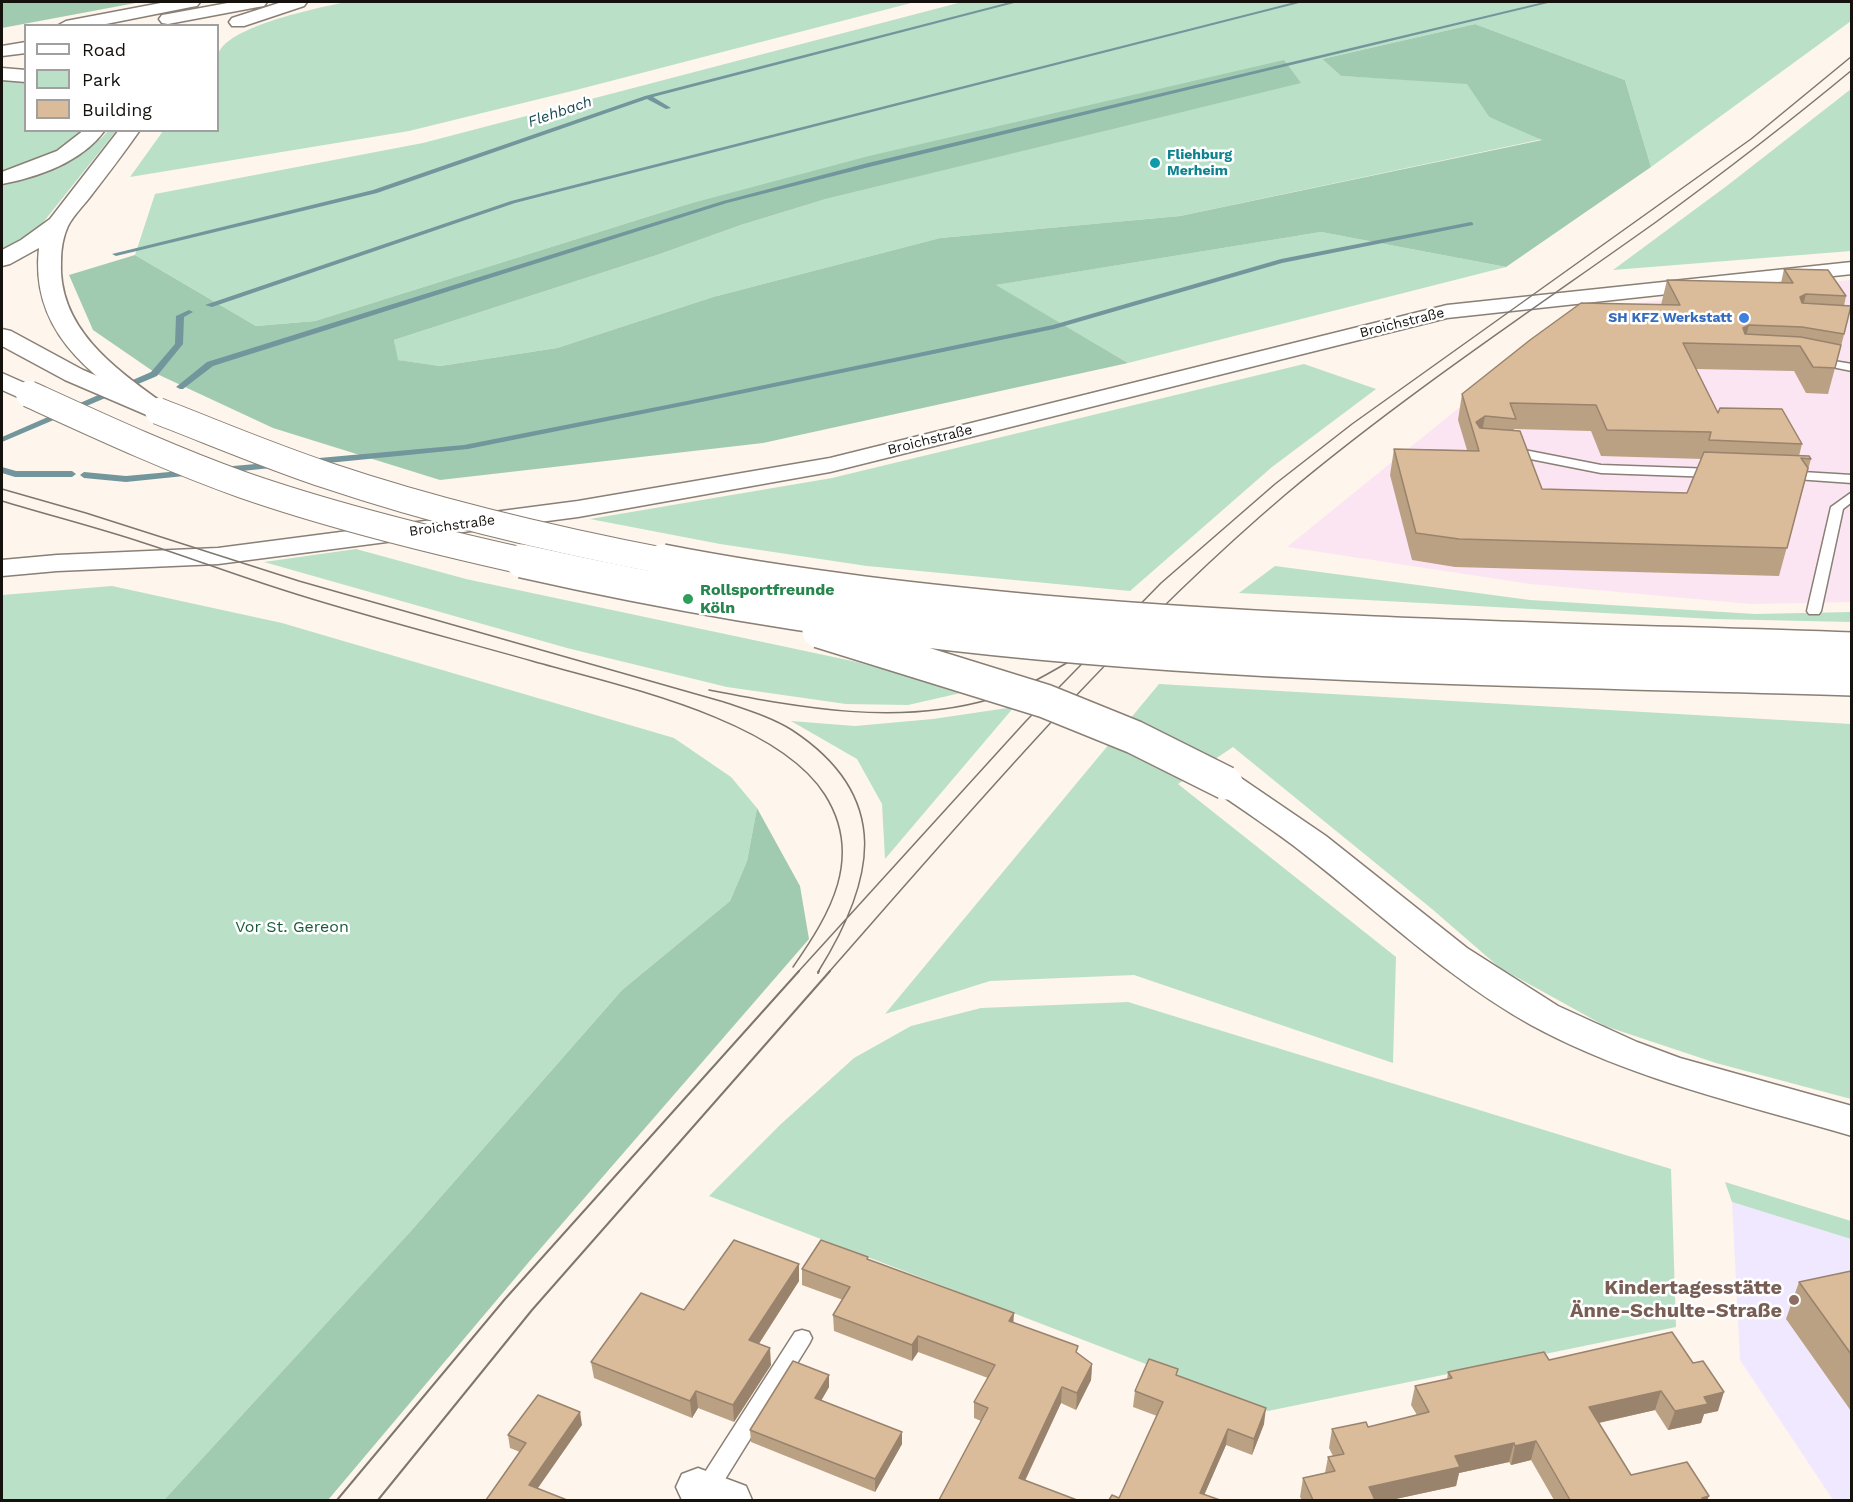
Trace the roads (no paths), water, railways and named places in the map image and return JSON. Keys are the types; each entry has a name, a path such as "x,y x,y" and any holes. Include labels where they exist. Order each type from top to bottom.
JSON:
{"main road":[{"path":"76,24 191,2"},
{"path":"144,24 258,2"},
{"path":"219,32 251,16 297,2"},
{"path":"2,38 24,33"},
{"path":"2,51 24,47"},
{"path":"2,75 24,76"},
{"path":"2,178 53,160 75,148 93,132"},
{"path":"2,259 29,245 58,224 128,132"},
{"path":"58,224 50,249 48,275 53,302 65,329 98,366 158,411"},
{"path":"2,336 75,375 158,411 329,476 445,510 703,569 858,592 1048,613 1257,627 1851,649"},
{"path":"2,381 106,430 192,465 312,507 528,564 729,603 944,632 1099,646 1396,663 1851,679"},
{"path":"729,603 959,673 1068,709 1130,735 1227,783 1314,844 1454,957 1544,1015 1623,1052 1656,1064 1851,1121"}],"street":[{"name":"Broichstraße","path":"2,568 57,562 218,556 344,542 578,509 830,465 1447,312 1821,278 1851,268"}],"lane":[{"path":"1807,359 1851,368"},
{"path":"1500,450 1601,469 1733,474"},
{"path":"1777,475 1851,479"},
{"path":"1814,611 1837,507 1851,496"},
{"path":"711,1493 802,1338"}],"waterway":[{"name":"Flehbach","path":"647,97 1015,2"},
{"path":"209,305 513,202 1300,2"},
{"path":"180,387 210,364 725,202 868,165 1549,2"},
{"name":"Flehbach","path":"116,254 375,192 647,97"},
{"path":"647,97 668,108"},
{"path":"468,446 1054,327 1281,261 1471,224"},
{"path":"2,440 154,374 179,344 180,316 189,312"},
{"path":"308,462 461,447"},
{"path":"222,470 278,465"},
{"path":"2,470 15,474 72,474"},
{"path":"84,475 126,479 191,473"}],"tram line":[{"path":"845,920 1026,721 1161,583 1275,484 1352,424 1751,139 1852,56"},
{"path":"829,972 993,786 1105,665 1223,550 1285,495 1421,389 1706,185 1852,70"},
{"path":"2,489 86,513 299,581 724,702 784,725 825,756 847,783 860,812 865,842 862,873 845,920"},
{"path":"2,501 124,537 328,604 649,694 733,725 771,745 802,768 825,795 836,818 842,841 842,863 830,906 793,967"},
{"path":"709,690 815,708 885,713 921,712 956,707 1003,695 1038,679 1082,654"},
{"path":"798,972 845,920"},
{"path":"818,972 845,920"},
{"path":"337,1500 505,1299 799,971"},
{"path":"378,1500 532,1310 830,971"}],"place":[{"name":"Fliehburg Merheim","path":"1155,163"},
{"name":"SH KFZ Werkstatt","path":"1744,318"},
{"name":"Rollsportfreunde Köln","path":"688,599"},
{"name":"Kindertagesstätte Änne-Schulte-Straße","path":"1794,1300"}],"park label":[{"name":"Vor St. Gereon","path":"292,927"}]}
